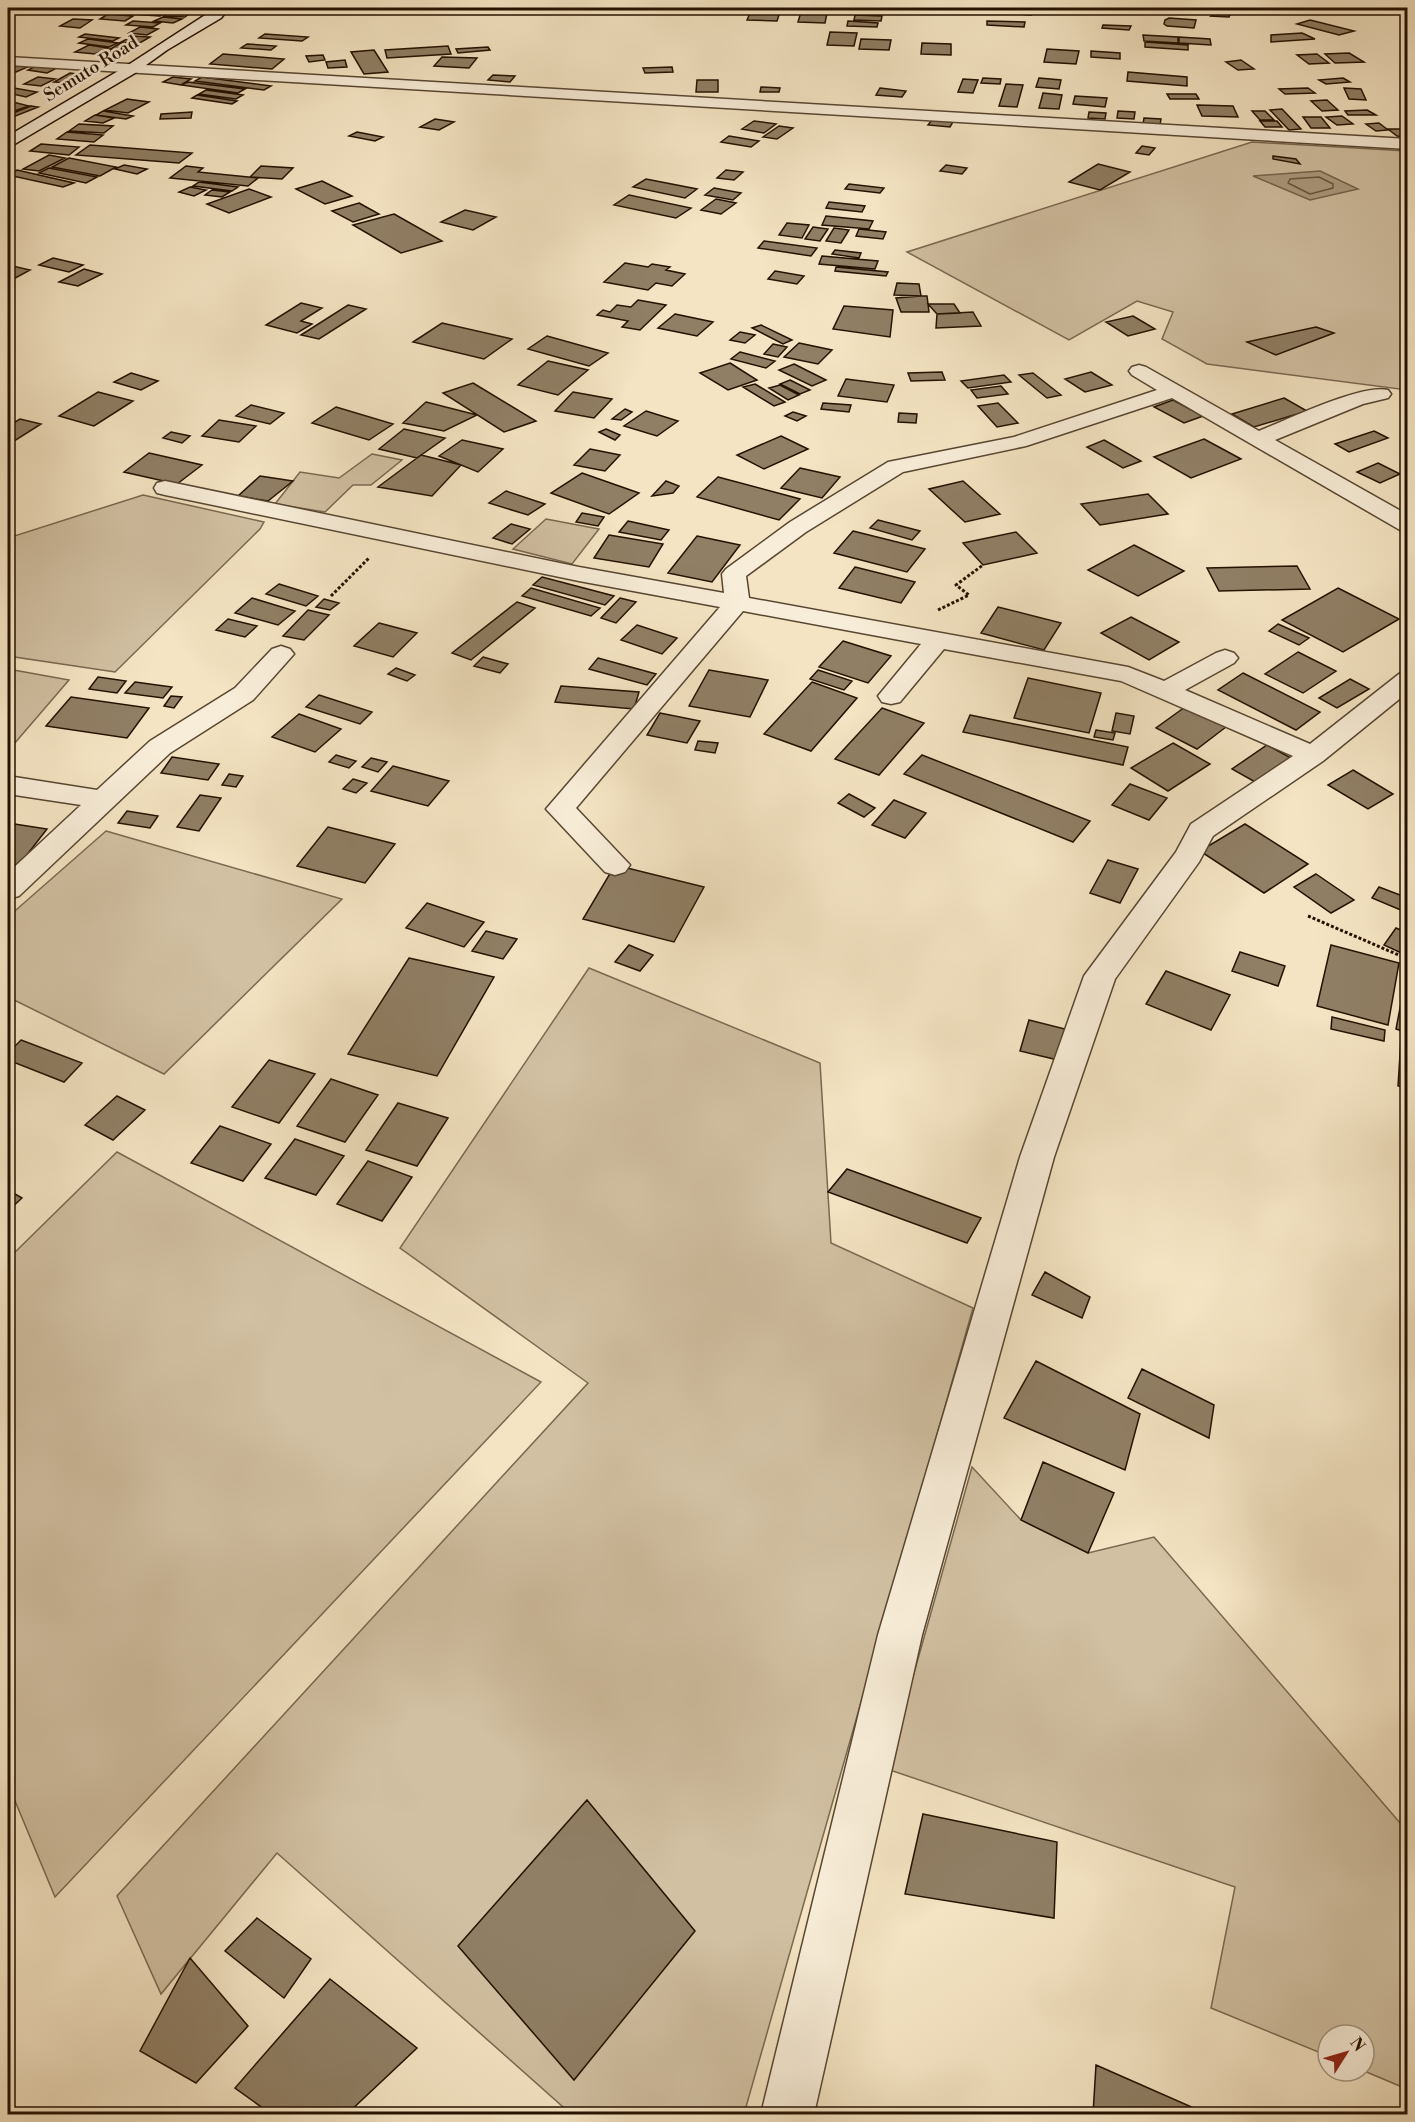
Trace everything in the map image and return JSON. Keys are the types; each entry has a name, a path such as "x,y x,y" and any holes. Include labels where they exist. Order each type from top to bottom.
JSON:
{"street":[{"name":"Semuto Road","path":"8,142 130,70 162,47 216,15 223,8"},
{"path":"8,61 1407,144"},
{"path":"1139,371 1258,439 1402,514"},
{"path":"615,866 560,809 737,603 734,574 798,527 896,467 1019,442 1174,391"},
{"path":"1258,439 1356,400 1381,394"},
{"path":"165,488 579,574 1128,675 1313,755"},
{"path":"891,696 938,640"},
{"path":"8,889 160,747 244,694 281,654"},
{"path":"1165,691 1225,658"},
{"path":"787,2115 900,1635 1037,1157 1100,976 1189,855 1202,831 1313,755 1407,679"},
{"path":"8,785 102,800"}],"path":[{"path":"331,596 372,556"},
{"path":"891,632 969,595 956,585 983,564"},
{"path":"1308,916 1407,959"}],"shaded area":[{"path":"1252,142 1407,151 1407,390 1207,364 1162,339 1173,312 1137,301 1069,340 907,252"},
{"path":"372,454 402,460 371,485 353,485 325,512 275,504 300,472 339,478"},
{"path":"143,495 264,522 260,529 115,672 8,656 8,538"},
{"path":"546,519 599,529 572,564 513,549"},
{"path":"8,669 69,680 8,751"},
{"path":"106,831 342,899 164,1074 8,997 8,917"},
{"path":"589,968 820,1063 831,1243 973,1308 744,2114 571,2114 277,1853 161,1994 117,1896 588,1383 400,1248"},
{"path":"117,1152 541,1382 55,1897 8,1784 8,1259"},
{"path":"972,1467 1021,1520 1088,1553 1154,1537 1407,1831 1407,2089 1376,2076 1376,2023 1316,2023 1316,2051 1211,2008 1235,1887 887,1769"}],"water":[{"path":"1320,171 1358,189 1310,200 1253,176"}],"building":[{"path":"124,8 169,10 165,13 120,11"},
{"path":"863,8 887,8 886,14 861,13"},
{"path":"1002,8 1033,9 1031,15 1000,13"},
{"path":"1214,8 1233,8 1229,17 1211,16 1215,13 1208,12"},
{"path":"172,10 193,11 185,17 164,16"},
{"path":"113,11 164,14 160,16 110,13"},
{"path":"751,11 780,12 777,21 747,20"},
{"path":"801,12 827,13 825,23 798,22"},
{"path":"108,14 133,16 125,21 100,19"},
{"path":"855,15 882,16 881,21 854,20"},
{"path":"163,17 182,19 173,23 154,21"},
{"path":"1169,18 1196,20 1194,28 1167,26 1164,24 1165,20"},
{"path":"73,19 92,20 80,28 60,26"},
{"path":"1310,20 1354,31 1339,35 1297,24"},
{"path":"133,21 160,23 153,27 126,25"},
{"path":"848,21 878,23 877,27 847,26"},
{"path":"987,21 1025,22 1024,27 987,25"},
{"path":"1103,25 1131,26 1129,30 1102,28"},
{"path":"140,27 158,29 147,35 129,33"},
{"path":"830,32 857,33 854,46 827,45"},
{"path":"1302,33 1315,39 1271,42 1271,35"},
{"path":"85,34 119,38 113,41 79,37"},
{"path":"265,34 308,37 302,41 259,38"},
{"path":"1143,35 1178,37 1178,43 1144,41"},
{"path":"133,36 150,37 138,44 121,42"},
{"path":"1179,37 1210,39 1211,45 1179,43"},
{"path":"88,39 118,43 109,47 79,43"},
{"path":"861,39 891,40 889,50 859,49"},
{"path":"1145,42 1188,45 1188,50 1145,47"},
{"path":"121,43 136,45 125,51 110,49"},
{"path":"922,43 951,44 951,55 921,54"},
{"path":"247,44 276,46 271,50 241,48"},
{"path":"89,45 108,48 95,54 75,52"},
{"path":"448,46 451,54 387,58 385,50"},
{"path":"488,47 490,50 458,53 456,49"},
{"path":"1047,49 1079,51 1076,64 1044,62"},
{"path":"374,50 388,72 364,74 351,52"},
{"path":"111,51 126,53 116,59 100,57"},
{"path":"1091,51 1120,53 1120,59 1091,57"},
{"path":"1349,53 1364,62 1335,63 1325,54"},
{"path":"223,54 284,59 272,69 210,64"},
{"path":"1317,54 1329,63 1309,64 1297,55"},
{"path":"323,55 325,60 309,62 306,56"},
{"path":"442,57 477,58 469,68 434,66"},
{"path":"345,60 347,67 328,68 326,62"},
{"path":"1241,60 1254,69 1238,70 1226,62"},
{"path":"8,63 30,66 16,72 8,71"},
{"path":"38,65 57,68 47,73 28,70"},
{"path":"672,67 673,72 645,73 643,68"},
{"path":"1128,72 1187,77 1187,86 1127,81"},
{"path":"70,73 83,75 67,83 54,82"},
{"path":"493,75 515,76 510,82 488,80"},
{"path":"38,77 55,79 41,86 24,84"},
{"path":"173,77 191,79 181,85 163,82"},
{"path":"202,77 271,86 264,90 195,81"},
{"path":"983,78 1001,79 1000,84 981,83"},
{"path":"1039,78 1061,80 1059,89 1036,87"},
{"path":"1343,78 1350,82 1326,84 1319,80"},
{"path":"963,79 978,80 973,93 958,92"},
{"path":"697,80 718,80 718,92 696,92"},
{"path":"188,82 245,89 238,93 181,85"},
{"path":"1006,84 1023,85 1017,107 999,106"},
{"path":"761,87 780,88 779,92 760,92"},
{"path":"14,88 37,92 26,97 8,93 8,90"},
{"path":"880,88 906,91 902,97 876,95"},
{"path":"1308,88 1315,93 1285,94 1279,89"},
{"path":"1344,88 1361,89 1366,100 1349,99"},
{"path":"206,90 243,95 236,99 199,94"},
{"path":"1043,93 1062,95 1059,109 1039,108"},
{"path":"1167,94 1196,94 1199,99 1170,99"},
{"path":"197,95 237,101 232,104 192,98"},
{"path":"1075,96 1107,98 1105,107 1073,104"},
{"path":"127,99 149,102 128,113 105,110"},
{"path":"1327,100 1338,110 1322,111 1311,101"},
{"path":"13,102 29,106 14,111 8,110 8,104"},
{"path":"1197,105 1233,106 1238,117 1202,116"},
{"path":"31,106 38,107 8,119 8,115"},
{"path":"1282,109 1301,129 1289,130 1270,110"},
{"path":"1367,110 1376,115 1348,115 1345,111"},
{"path":"103,111 133,116 126,119 96,115"},
{"path":"1118,111 1135,112 1134,119 1117,118"},
{"path":"1252,111 1265,111 1274,120 1260,120"},
{"path":"192,112 191,118 160,119 161,114"},
{"path":"1089,112 1106,113 1105,119 1088,118"},
{"path":"95,115 114,118 103,123 85,121"},
{"path":"1342,116 1353,124 1337,125 1326,117"},
{"path":"1303,117 1321,117 1330,128 1311,128"},
{"path":"1144,118 1161,119 1160,125 1143,124"},
{"path":"435,119 454,122 439,130 420,127"},
{"path":"932,120 953,122 950,127 928,125"},
{"path":"754,121 776,124 764,133 742,129"},
{"path":"1260,121 1277,121 1282,127 1265,127"},
{"path":"1379,123 1388,130 1376,131 1366,124"},
{"path":"79,124 113,126 104,133 69,131"},
{"path":"779,126 793,128 777,139 763,137"},
{"path":"1388,129 1408,129 1408,137 1397,136"},
{"path":"67,132 103,135 94,142 57,139"},
{"path":"357,132 383,137 375,141 349,136"},
{"path":"729,136 759,141 751,147 721,142"},
{"path":"41,144 79,147 69,155 30,151"},
{"path":"90,145 192,153 179,163 76,155"},
{"path":"1142,146 1155,148 1149,155 1136,153"},
{"path":"49,155 65,158 39,171 23,169"},
{"path":"1273,156 1296,159 1300,164 1273,159"},
{"path":"69,158 116,167 100,176 52,167"},
{"path":"1098,164 1130,172 1100,190 1069,182"},
{"path":"124,165 147,169 137,174 115,169"},
{"path":"946,165 967,168 962,174 940,171"},
{"path":"186,166 203,168 198,172 258,178 248,186 170,178"},
{"path":"261,166 293,168 282,179 250,177"},
{"path":"49,168 97,177 86,183 39,173"},
{"path":"17,170 74,183 63,187 8,175"},
{"path":"726,170 743,172 734,180 717,178"},
{"path":"646,179 697,189 685,198 633,187"},
{"path":"322,181 352,196 325,204 296,189"},
{"path":"199,182 238,187 232,191 193,186"},
{"path":"849,184 884,188 880,193 845,189"},
{"path":"190,187 206,190 194,196 179,192"},
{"path":"714,188 741,193 733,200 705,195"},
{"path":"249,189 271,197 229,213 207,204"},
{"path":"212,190 230,192 222,197 205,195"},
{"path":"629,195 691,208 676,218 614,205"},
{"path":"716,199 736,203 721,214 701,210"},
{"path":"829,202 865,206 862,212 826,208"},
{"path":"359,203 379,214 353,222 332,211"},
{"path":"465,210 496,217 473,230 441,222"},
{"path":"394,214 442,241 401,253 353,225"},
{"path":"826,216 873,221 869,229 822,225"},
{"path":"787,223 809,225 802,238 779,235"},
{"path":"813,227 828,229 820,241 805,239"},
{"path":"834,228 849,230 841,243 826,241"},
{"path":"859,229 886,232 883,239 856,236"},
{"path":"764,241 817,248 811,256 758,248"},
{"path":"835,250 861,253 859,258 832,254"},
{"path":"822,256 878,261 875,269 819,264"},
{"path":"53,258 83,265 69,272 39,265"},
{"path":"625,263 648,267 652,264 670,267 666,270 685,274 672,286 656,283 648,290 604,282"},
{"path":"8,265 30,270 8,282"},
{"path":"836,267 888,272 886,276 835,271"},
{"path":"84,269 102,274 78,286 59,282"},
{"path":"775,271 804,276 797,284 768,279"},
{"path":"897,283 919,284 921,296 894,295"},
{"path":"927,296 929,312 901,312 896,298"},
{"path":"638,300 666,305 640,330 622,327 628,321 597,315 603,310 610,312 617,305 631,307"},
{"path":"301,303 322,308 301,321 312,324 297,333 266,325"},
{"path":"928,304 954,304 960,313 937,314"},
{"path":"348,305 366,309 319,339 301,335"},
{"path":"844,306 893,310 890,337 833,329"},
{"path":"973,312 981,326 936,328 937,314"},
{"path":"675,314 713,322 697,336 658,328"},
{"path":"1133,316 1155,329 1128,336 1106,322"},
{"path":"442,323 512,339 484,359 413,342"},
{"path":"761,325 792,340 783,344 752,328"},
{"path":"1316,327 1334,333 1276,355 1247,342"},
{"path":"740,332 755,335 745,343 730,340"},
{"path":"547,336 608,353 589,366 528,349"},
{"path":"799,343 832,350 818,364 784,357"},
{"path":"773,344 787,347 778,357 764,354"},
{"path":"740,352 775,361 766,368 731,359"},
{"path":"548,361 588,370 558,395 518,385"},
{"path":"730,363 757,380 728,390 700,373"},
{"path":"794,364 826,380 812,386 779,370"},
{"path":"942,372 945,380 911,381 908,373"},
{"path":"1091,372 1112,385 1085,392 1065,379"},
{"path":"131,373 158,381 141,390 114,382"},
{"path":"1033,373 1061,395 1047,398 1019,375"},
{"path":"1004,375 1011,382 968,388 961,381"},
{"path":"846,379 894,385 887,402 838,396"},
{"path":"790,380 810,390 800,394 780,384"},
{"path":"473,383 536,421 504,432 443,393"},
{"path":"755,384 785,402 774,406 743,387"},
{"path":"780,385 799,395 788,400 769,388"},
{"path":"1001,386 1008,394 977,398 971,390"},
{"path":"98,392 133,401 94,426 59,416"},
{"path":"573,392 612,399 594,418 555,411"},
{"path":"1284,398 1307,411 1254,427 1232,414"},
{"path":"1173,400 1203,416 1184,423 1154,407"},
{"path":"426,402 477,415 444,431 403,423"},
{"path":"823,403 851,405 849,412 821,409"},
{"path":"998,403 1018,423 997,427 978,406"},
{"path":"251,405 284,413 270,424 236,416"},
{"path":"336,407 393,424 369,440 312,423"},
{"path":"625,409 632,412 621,420 612,419"},
{"path":"646,411 678,421 657,436 624,426"},
{"path":"793,412 806,416 797,421 785,416"},
{"path":"899,413 917,414 916,423 898,422"},
{"path":"20,419 41,424 8,445 8,426"},
{"path":"219,420 256,426 239,442 202,436"},
{"path":"404,429 445,438 417,458 379,449"},
{"path":"606,429 620,435 615,440 599,432"},
{"path":"1374,431 1388,438 1349,452 1335,444"},
{"path":"171,432 190,436 182,443 163,438"},
{"path":"781,436 808,449 764,469 737,455"},
{"path":"1204,439 1241,459 1191,478 1154,457"},
{"path":"462,440 503,449 478,472 439,456"},
{"path":"1104,440 1141,461 1123,468 1087,447"},
{"path":"590,449 620,455 605,471 574,465"},
{"path":"149,453 202,465 177,484 124,472"},
{"path":"421,455 461,465 432,496 378,487"},
{"path":"1378,463 1400,474 1380,483 1357,472"},
{"path":"800,468 840,477 822,498 781,488"},
{"path":"582,473 639,493 609,514 551,493"},
{"path":"260,476 293,481 268,501 238,496"},
{"path":"718,477 800,499 779,520 697,497"},
{"path":"666,481 679,486 673,493 652,496"},
{"path":"963,481 1000,514 965,522 929,489"},
{"path":"506,491 545,504 528,515 489,503"},
{"path":"1148,494 1168,514 1100,525 1081,504"},
{"path":"582,513 604,517 598,526 576,522"},
{"path":"878,520 920,531 912,540 870,528"},
{"path":"628,521 669,530 661,540 619,532"},
{"path":"511,524 530,529 512,544 493,538"},
{"path":"853,531 925,549 907,572 834,553"},
{"path":"1016,532 1037,553 983,565 963,543"},
{"path":"609,535 663,544 649,567 594,558"},
{"path":"697,536 740,545 712,582 668,573"},
{"path":"1134,545 1184,571 1138,596 1088,570"},
{"path":"1297,566 1310,589 1219,591 1207,568"},
{"path":"855,567 915,582 901,603 839,588"},
{"path":"542,577 614,596 605,605 533,585"},
{"path":"279,584 318,596 306,606 266,594"},
{"path":"531,588 600,608 591,616 522,596"},
{"path":"1338,588 1399,619 1343,652 1282,620"},
{"path":"252,598 295,611 278,625 235,613"},
{"path":"620,598 636,602 616,623 601,618"},
{"path":"324,599 339,603 330,610 316,607"},
{"path":"517,602 535,608 471,660 452,653"},
{"path":"998,607 1061,623 1044,650 981,633"},
{"path":"308,610 329,615 304,640 283,636"},
{"path":"1131,617 1179,642 1149,660 1101,633"},
{"path":"228,619 257,626 245,637 216,630"},
{"path":"379,623 417,633 393,657 354,646"},
{"path":"1278,624 1309,638 1299,645 1269,631"},
{"path":"637,625 677,638 662,654 621,640"},
{"path":"843,641 891,656 868,683 819,667"},
{"path":"1298,652 1336,671 1303,693 1265,674"},
{"path":"483,657 508,664 500,673 474,666"},
{"path":"598,658 656,674 647,685 589,669"},
{"path":"396,668 415,675 407,681 388,674"},
{"path":"709,670 768,680 750,717 689,706"},
{"path":"818,670 852,681 844,690 810,679"},
{"path":"1243,673 1320,712 1296,730 1218,690"},
{"path":"98,677 126,681 117,693 89,689"},
{"path":"1028,678 1101,693 1089,733 1014,718"},
{"path":"1350,679 1369,689 1337,708 1319,698"},
{"path":"135,682 172,687 163,698 125,693"},
{"path":"812,682 857,698 811,751 764,734"},
{"path":"561,686 639,692 634,709 555,702"},
{"path":"319,695 372,712 360,724 306,707"},
{"path":"171,696 182,697 174,708 164,706"},
{"path":"71,697 149,708 127,738 46,726"},
{"path":"1185,707 1226,727 1197,749 1156,728"},
{"path":"882,708 924,723 879,775 835,759"},
{"path":"660,713 700,721 687,743 647,735"},
{"path":"1116,713 1134,716 1130,734 1112,731"},
{"path":"299,714 341,729 315,752 272,737"},
{"path":"970,715 1128,747 1123,765 963,732"},
{"path":"1096,730 1115,733 1113,740 1094,737"},
{"path":"698,741 718,743 715,753 695,750"},
{"path":"1173,743 1210,764 1168,791 1131,768"},
{"path":"1267,745 1291,758 1257,783 1232,769"},
{"path":"336,755 356,761 349,768 329,762"},
{"path":"922,755 1090,821 1073,842 904,774"},
{"path":"172,757 219,764 208,780 161,773"},
{"path":"371,758 387,762 378,772 362,767"},
{"path":"393,766 449,781 428,806 371,791"},
{"path":"1353,770 1393,794 1368,809 1328,785"},
{"path":"229,774 243,776 236,787 222,785"},
{"path":"353,779 367,783 356,793 343,789"},
{"path":"1130,784 1167,798 1149,820 1112,805"},
{"path":"849,794 875,808 864,817 838,803"},
{"path":"200,795 221,798 199,831 177,827"},
{"path":"894,800 926,813 905,838 872,825"},
{"path":"127,811 158,816 150,828 118,823"},
{"path":"8,823 47,829 19,865 8,863"},
{"path":"1245,824 1308,864 1264,893 1200,851"},
{"path":"328,827 395,844 365,883 297,866"},
{"path":"1108,860 1138,869 1120,903 1090,893"},
{"path":"615,865 704,887 674,942 583,919"},
{"path":"1316,874 1354,900 1331,913 1294,887"},
{"path":"1379,887 1408,898 1408,913 1372,898"},
{"path":"427,903 484,922 464,947 406,928"},
{"path":"1396,928 1408,933 1408,956 1384,945"},
{"path":"486,931 517,939 503,959 472,951"},
{"path":"629,945 653,955 640,971 615,962"},
{"path":"1331,945 1399,963 1388,1025 1317,1006"},
{"path":"1240,952 1285,966 1278,986 1232,971"},
{"path":"409,958 494,977 437,1076 348,1054"},
{"path":"1166,971 1230,995 1211,1030 1146,1004"},
{"path":"1401,1003 1408,1005 1408,1033 1396,1029"},
{"path":"1332,1017 1385,1030 1384,1041 1331,1029"},
{"path":"1029,1020 1065,1029 1058,1060 1020,1051"},
{"path":"1401,1039 1408,1040 1408,1088 1398,1086"},
{"path":"21,1040 82,1063 64,1082 8,1060 8,1053"},
{"path":"269,1060 315,1074 279,1123 232,1107"},
{"path":"331,1079 378,1095 345,1142 297,1126"},
{"path":"117,1096 145,1110 113,1140 85,1125"},
{"path":"398,1103 448,1118 417,1166 366,1150"},
{"path":"220,1126 271,1144 243,1181 191,1163"},
{"path":"295,1139 344,1156 316,1195 265,1178"},
{"path":"368,1161 412,1177 382,1221 337,1204"},
{"path":"847,1169 981,1218 967,1243 828,1192"},
{"path":"8,1190 22,1198 8,1211"},
{"path":"1045,1272 1090,1297 1082,1318 1032,1295"},
{"path":"1036,1361 1140,1414 1125,1470 1004,1418"},
{"path":"1142,1369 1214,1405 1209,1438 1128,1398"},
{"path":"1043,1462 1114,1493 1088,1553 1021,1520"},
{"path":"587,1800 695,1931 574,2080 458,1946"},
{"path":"923,1814 1057,1842 1054,1918 905,1894"},
{"path":"257,1918 311,1959 284,1998 225,1951"},
{"path":"190,1958 248,2026 196,2083 140,2051"},
{"path":"330,1979 417,2048 347,2114 271,2114 235,2088"},
{"path":"1096,2065 1196,2109 1195,2114 1093,2114"}]}
